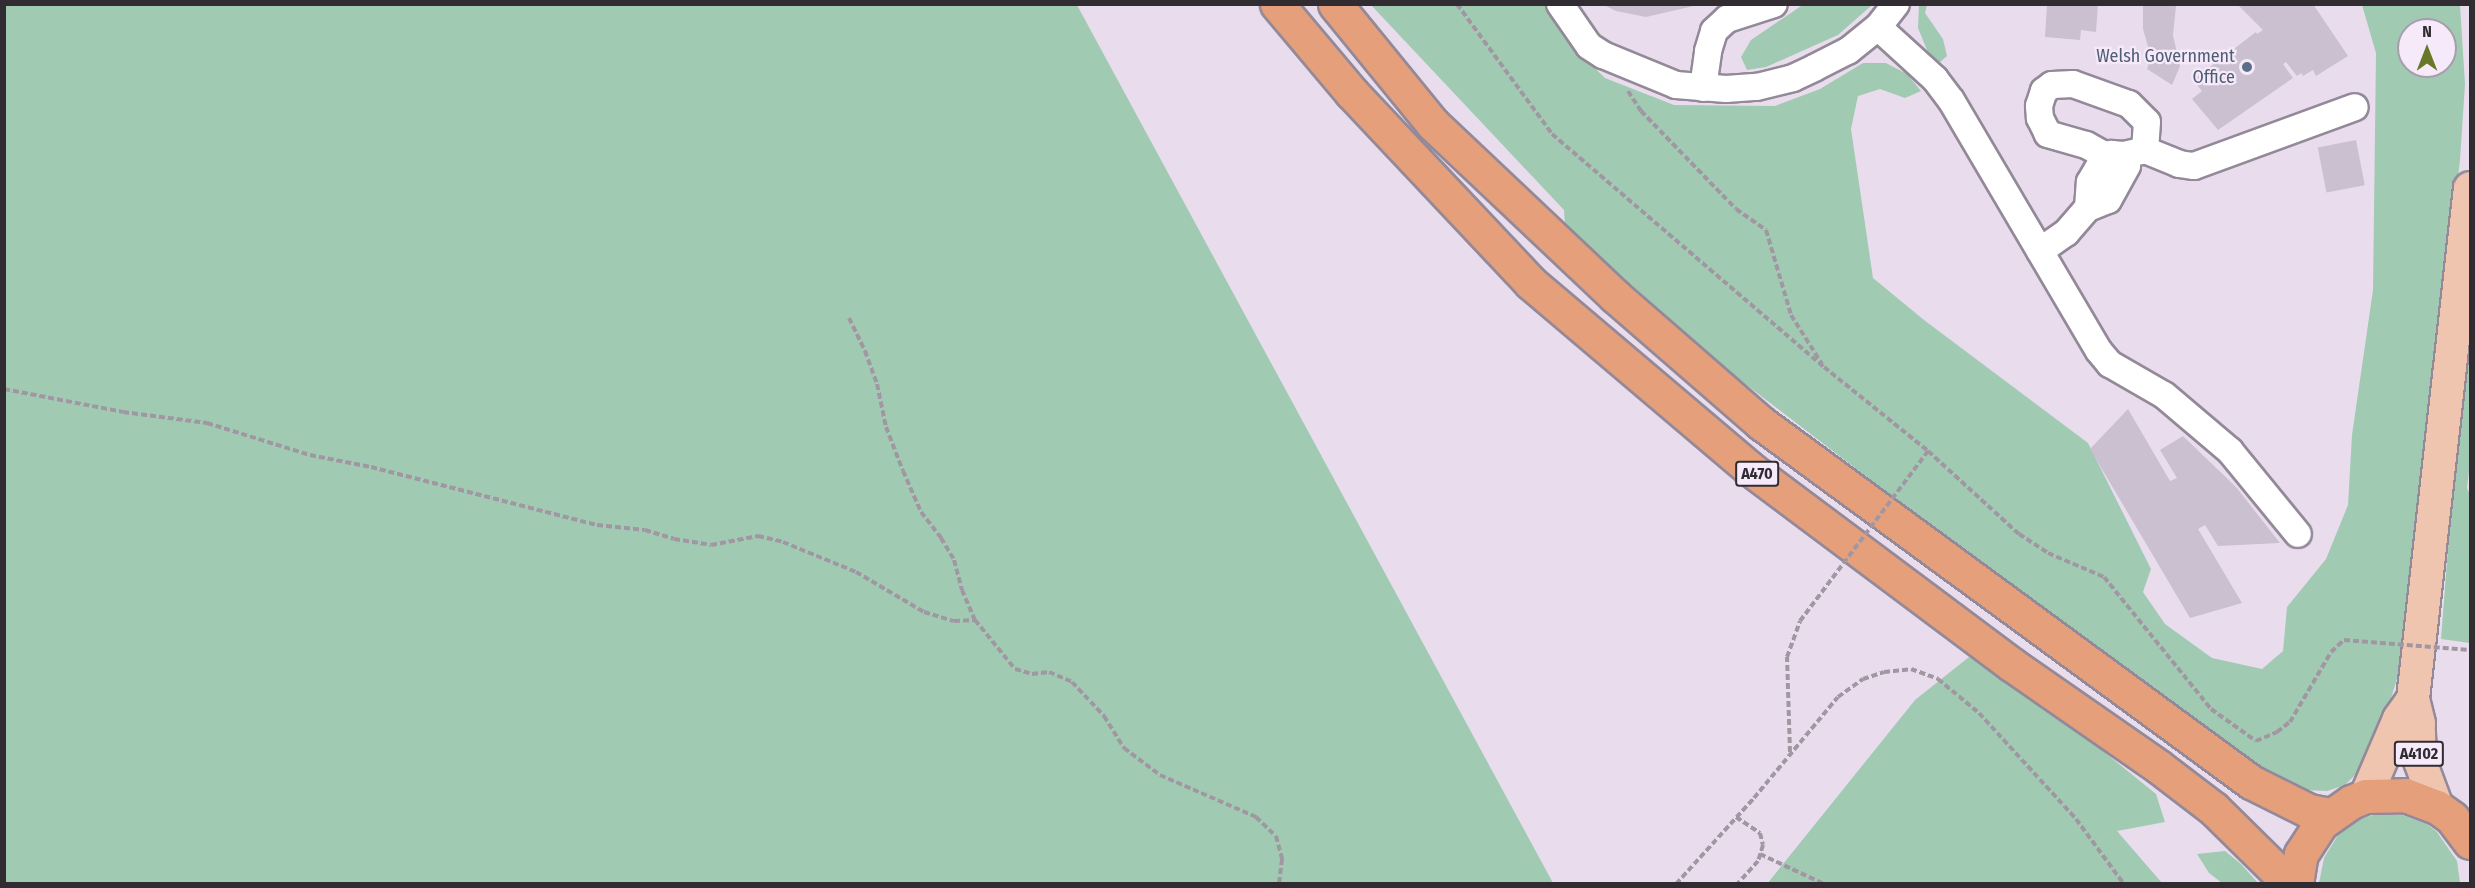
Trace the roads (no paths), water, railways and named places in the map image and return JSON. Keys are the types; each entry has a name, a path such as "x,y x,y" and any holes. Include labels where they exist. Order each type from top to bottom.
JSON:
{"highway":[{"name":"A470","path":"1277,4 1351,92 1531,283 1749,468 2011,664 2159,767 2214,809 2290,884"},
{"name":"A470","path":"1335,4 1433,124 1615,296 1761,423 2251,782 2309,811 2329,815"},
{"path":"2296,884 2301,854 2309,838 2329,815 2366,796 2405,795 2437,807 2452,818 2470,842"}],"main road":[{"name":"A4102","path":"2437,807 2420,761 2419,723 2413,699 2470,188"},
{"name":"A4102","path":"2366,796 2399,719 2413,699"}],"street":[{"path":"1560,4 1589,46 1603,55 1676,85 1703,88 1757,87 1793,78 1848,51 1878,27 1896,4"},
{"path":"1703,88 1708,51 1714,31 1727,19 1774,4"},
{"path":"1878,27 1935,79 1951,100 2094,344 2110,364 2164,395 2206,429 2230,451 2298,534"},
{"path":"2040,251 2066,233 2088,208 2090,182 2125,154 2194,166 2355,107"}],"place":[{"name":"Welsh Government Office","path":"2247,67"}]}
